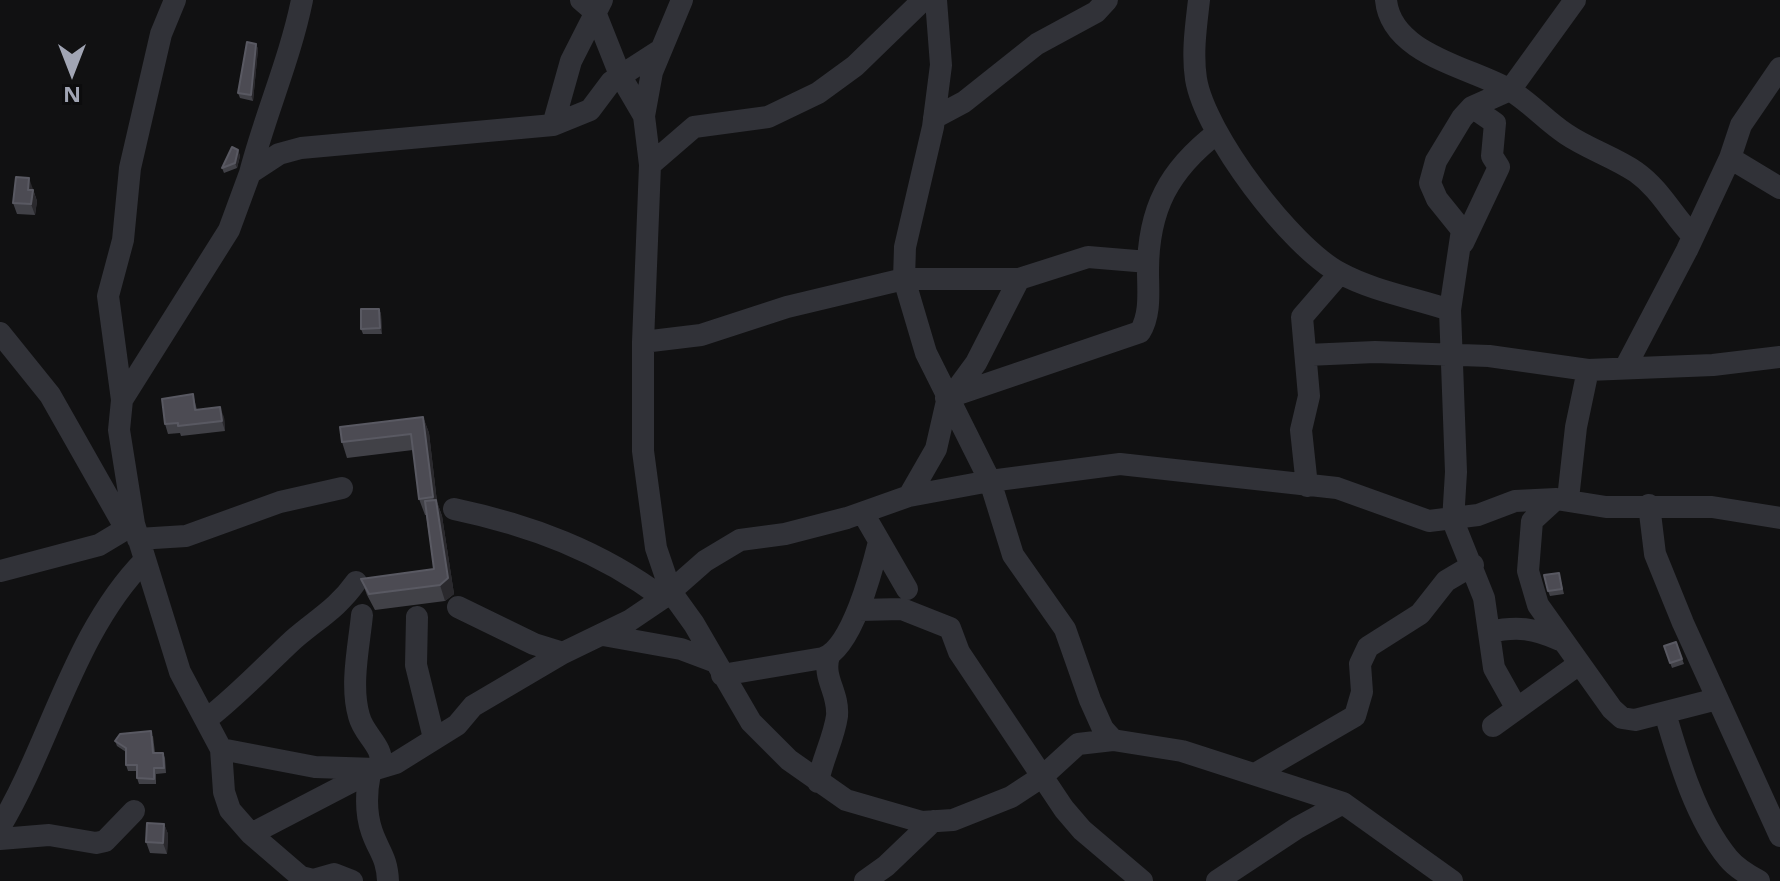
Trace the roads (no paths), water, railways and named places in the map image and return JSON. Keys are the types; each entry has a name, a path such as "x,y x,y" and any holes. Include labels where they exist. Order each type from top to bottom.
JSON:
{"street":[{"path":"175,0 161,34 133,155 123,240 108,296 122,400 119,430 137,540 180,672 221,749 224,792 230,810 251,834 301,877 313,880 334,874 352,881"},
{"path":"122,400 229,230 296,31 302,0"},
{"path":"667,595 647,495 643,451 643,342 650,165 644,116 659,51 682,0"},
{"path":"650,165 694,127 768,117 818,93 855,66 923,0"},
{"path":"936,0 941,65 934,118 905,247 904,279 922,342 990,481 1013,555 1065,629 1090,700 1103,729 1113,740"},
{"path":"934,118 964,102 1037,44 1096,12 1107,0"},
{"path":"1199,0 1193,55 1196,82 1217,133 1246,180 1296,235 1340,273 1450,310"},
{"path":"1386,0 1389,15 1414,44 1510,90 1567,134 1633,170 1655,187 1674,217 1692,235"},
{"path":"1517,709 1494,668 1484,598 1453,521 1456,472 1450,310 1463,243 1462,230 1437,199 1430,183 1436,161 1472,107 1510,90 1575,0"},
{"path":"593,4 620,75 644,116"},
{"path":"553,125 571,61 593,4"},
{"path":"250,173 279,154 328,145 553,125 590,110 620,75 659,51"},
{"path":"1625,368 1730,158 1741,125 1780,68"},
{"path":"1463,243 1499,171 1492,156 1495,123 1472,107"},
{"path":"948,399 1135,335 1145,324 1148,262 1160,203 1170,177 1192,152 1217,133"},
{"path":"258,143 279,154"},
{"path":"1730,158 1780,188"},
{"path":"643,342 701,335 787,307 904,279 950,282 1019,279 1080,257 1148,262"},
{"path":"1307,486 1301,430 1309,396 1302,317 1340,273"},
{"path":"909,496 931,458 945,421 948,399 976,363 1019,279"},
{"path":"0,333 50,395 137,540 125,583 69,676 40,750 0,827"},
{"path":"1307,355 1375,352 1526,359 1588,370 1713,365 1780,357"},
{"path":"1588,370 1562,499 1532,521 1528,571 1538,605 1561,641 1622,718 1635,720 1717,699"},
{"path":"931,458 942,450 973,450"},
{"path":"251,834 375,769 403,759 457,725 473,706 563,653 603,635 667,595 688,574 740,540 785,534 863,513 909,496 990,481 1120,464 1337,488 1429,521 1453,521 1515,501 1562,499 1606,507 1712,507 1780,518"},
{"path":"0,571 99,545 186,536 280,502 342,488"},
{"path":"1649,505 1655,554 1780,836"},
{"path":"454,509 512,521 562,540 667,595 694,624 751,722 769,743 846,800 892,816 953,820 986,809 1043,776 1078,744 1113,740 1182,751 1343,803 1452,881"},
{"path":"863,513 907,589"},
{"path":"603,635 681,649 718,668 829,656 837,650 859,610 879,542"},
{"path":"1255,774 1355,716 1362,692 1360,664 1368,647 1420,614 1446,581 1473,565"},
{"path":"207,719 244,691 297,637 327,616 356,582"},
{"path":"458,607 534,644 563,653"},
{"path":"859,610 902,609 950,628 959,652 1082,830 1142,881"},
{"path":"362,615 357,709 362,726 382,753 366,809 372,832 387,859 388,881"},
{"path":"417,617 416,665 434,738"},
{"path":"1489,632 1532,629 1561,641"},
{"path":"818,782 837,717 836,693 825,672 829,656"},
{"path":"1493,726 1579,664"},
{"path":"1665,713 1678,758 1710,829 1729,860 1759,881"},
{"path":"221,749 315,767 375,769"},
{"path":"1217,881 1297,828 1343,803"},
{"path":"0,839 49,835 96,843 105,841 134,811"},
{"path":"865,881 886,866 933,821"}]}
